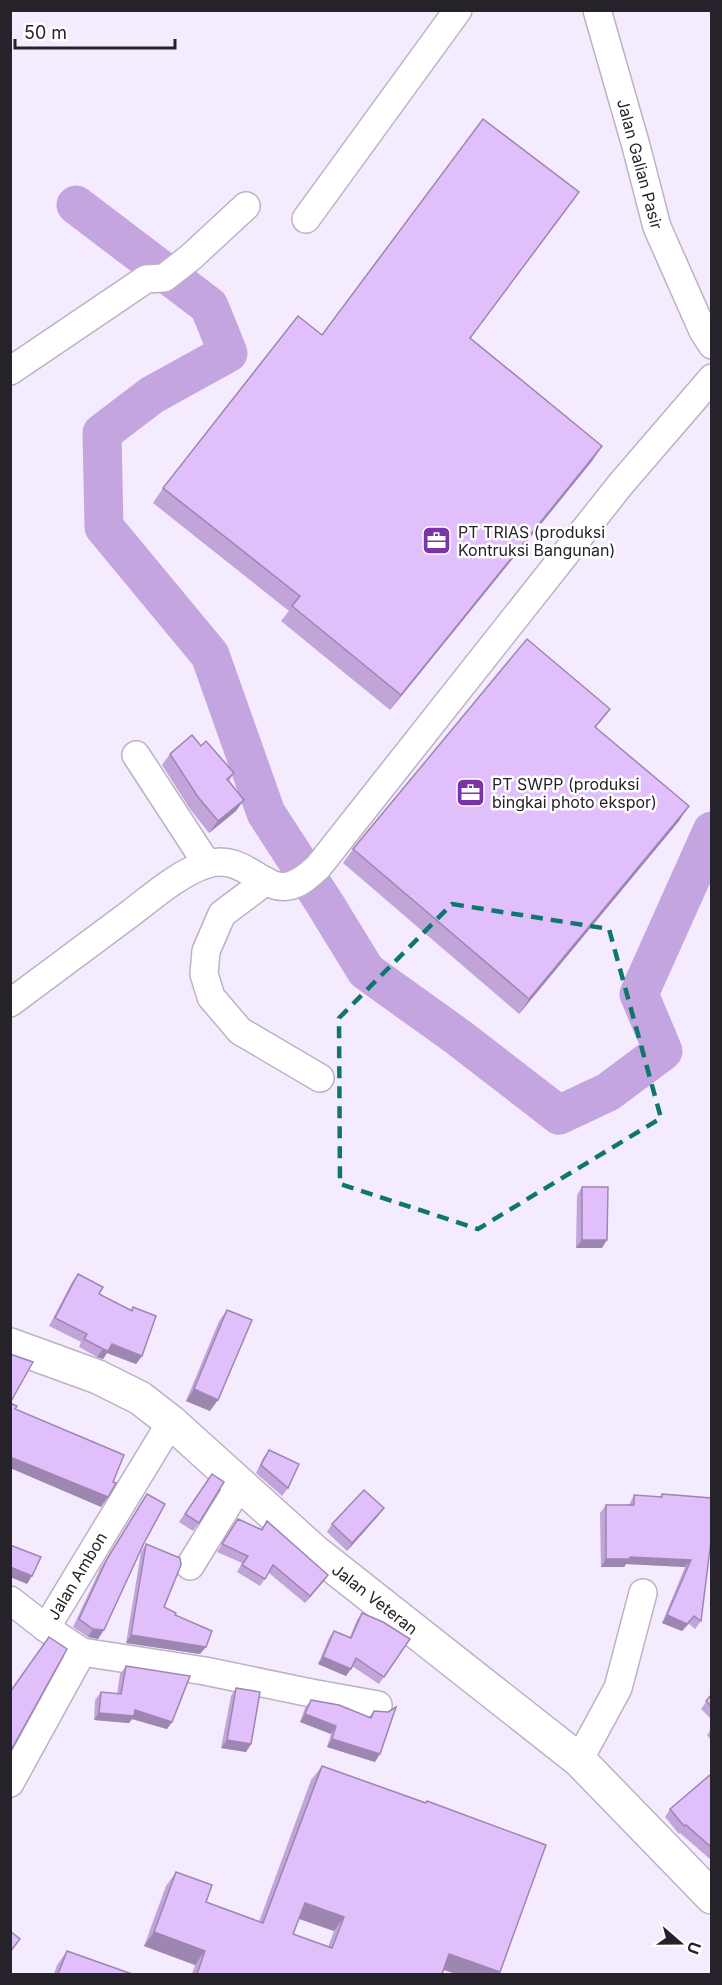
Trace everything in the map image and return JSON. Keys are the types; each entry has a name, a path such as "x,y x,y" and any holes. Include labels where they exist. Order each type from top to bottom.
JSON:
{"main road":[{"name":"Jalan Veteran","path":"10,1345 98,1377 140,1398 171,1422 315,1552 579,1760 711,1897"}],"street":[{"path":"306,219 458,10"},
{"name":"Jalan Galian Pasir","path":"597,10 657,228 711,345"},
{"path":"10,371 146,279 169,275 246,206"},
{"path":"10,1003 172,882 207,864 224,861 239,865 280,887 289,886 310,874 620,485 711,378"},
{"path":"136,755 207,864"},
{"path":"266,881 222,914 206,951 204,974 211,997 240,1031 320,1078"},
{"name":"Jalan Ambon","path":"82,1652 46,1628 171,1422"},
{"path":"190,1566 240,1485"},
{"path":"579,1760 618,1688 643,1593"},
{"path":"12,1605 46,1628"},
{"path":"10,1783 82,1652 205,1671 311,1694 378,1705"}],"highlighted area":[{"path":"452,904 609,929 661,1118 478,1229 340,1184 339,1018"}],"building":[{"path":"483,119 579,192 470,338 602,446 401,695 292,606 300,596 163,488 298,316 322,335"},
{"path":"527,639 610,709 595,727 689,806 529,999 353,849"},
{"path":"192,735 201,746 206,741 234,773 227,779 244,800 218,821 198,797 170,754"},
{"path":"582,1187 608,1187 607,1240 582,1240"},
{"path":"78,1274 103,1287 99,1294 132,1311 133,1307 156,1316 142,1356 112,1344 108,1351 103,1349 84,1339 87,1334 55,1318"},
{"path":"227,1310 252,1320 218,1400 194,1389"},
{"path":"10,1354 33,1362 10,1403"},
{"path":"10,1403 17,1406 15,1409 124,1455 113,1482 116,1483 108,1497 10,1457"},
{"path":"269,1450 299,1464 288,1488 261,1465"},
{"path":"212,1474 224,1482 199,1523 185,1514"},
{"path":"364,1490 384,1508 352,1543 332,1524"},
{"path":"147,1494 165,1504 144,1543 104,1630 93,1629 79,1619 107,1559"},
{"path":"662,1494 711,1498 711,1541 701,1621 694,1616 687,1624 667,1615 691,1560 630,1557 630,1559 606,1559 606,1505 634,1505 634,1495 662,1497"},
{"path":"238,1519 262,1530 267,1521 328,1575 310,1596 273,1565 265,1579 242,1565 248,1556 222,1544"},
{"path":"146,1544 180,1558 181,1565 164,1607 176,1613 175,1615 212,1631 206,1647 131,1635"},
{"path":"10,1545 41,1557 32,1576 10,1567"},
{"path":"362,1613 383,1622 410,1639 384,1677 356,1658 351,1669 323,1657 334,1631 351,1638"},
{"path":"49,1637 67,1649 10,1752 10,1692"},
{"path":"126,1666 190,1676 172,1722 135,1710 134,1716 99,1713 101,1692 121,1694"},
{"path":"236,1688 260,1692 251,1744 227,1740"},
{"path":"711,1695 711,1706 706,1701"},
{"path":"311,1700 339,1705 371,1718 374,1711 388,1712 396,1707 380,1754 332,1739 336,1726 305,1714"},
{"path":"322,1766 426,1803 427,1801 546,1845 500,1972 449,1954 442,1974 197,1974 205,1951 154,1932 176,1872 212,1885 206,1902 263,1923","holes":["305,1903 344,1917 332,1948 293,1934"]},
{"path":"710,1775 711,1847 686,1825 684,1826 670,1809"},
{"path":"10,1931 20,1939 10,1952"},
{"path":"67,1951 132,1974 58,1974"}],"waterway":[{"path":"76,205 209,306 228,353 152,395 102,433 104,527 210,655 266,813 366,971 458,1037 559,1115 608,1092 663,1051 639,994 712,831"}],"place":[{"name":"PT TRIAS (produksi Kontruksi Bangunan)","path":"437,541"},
{"name":"PT SWPP (produksi bingkai photo ekspor)","path":"471,793"}]}
